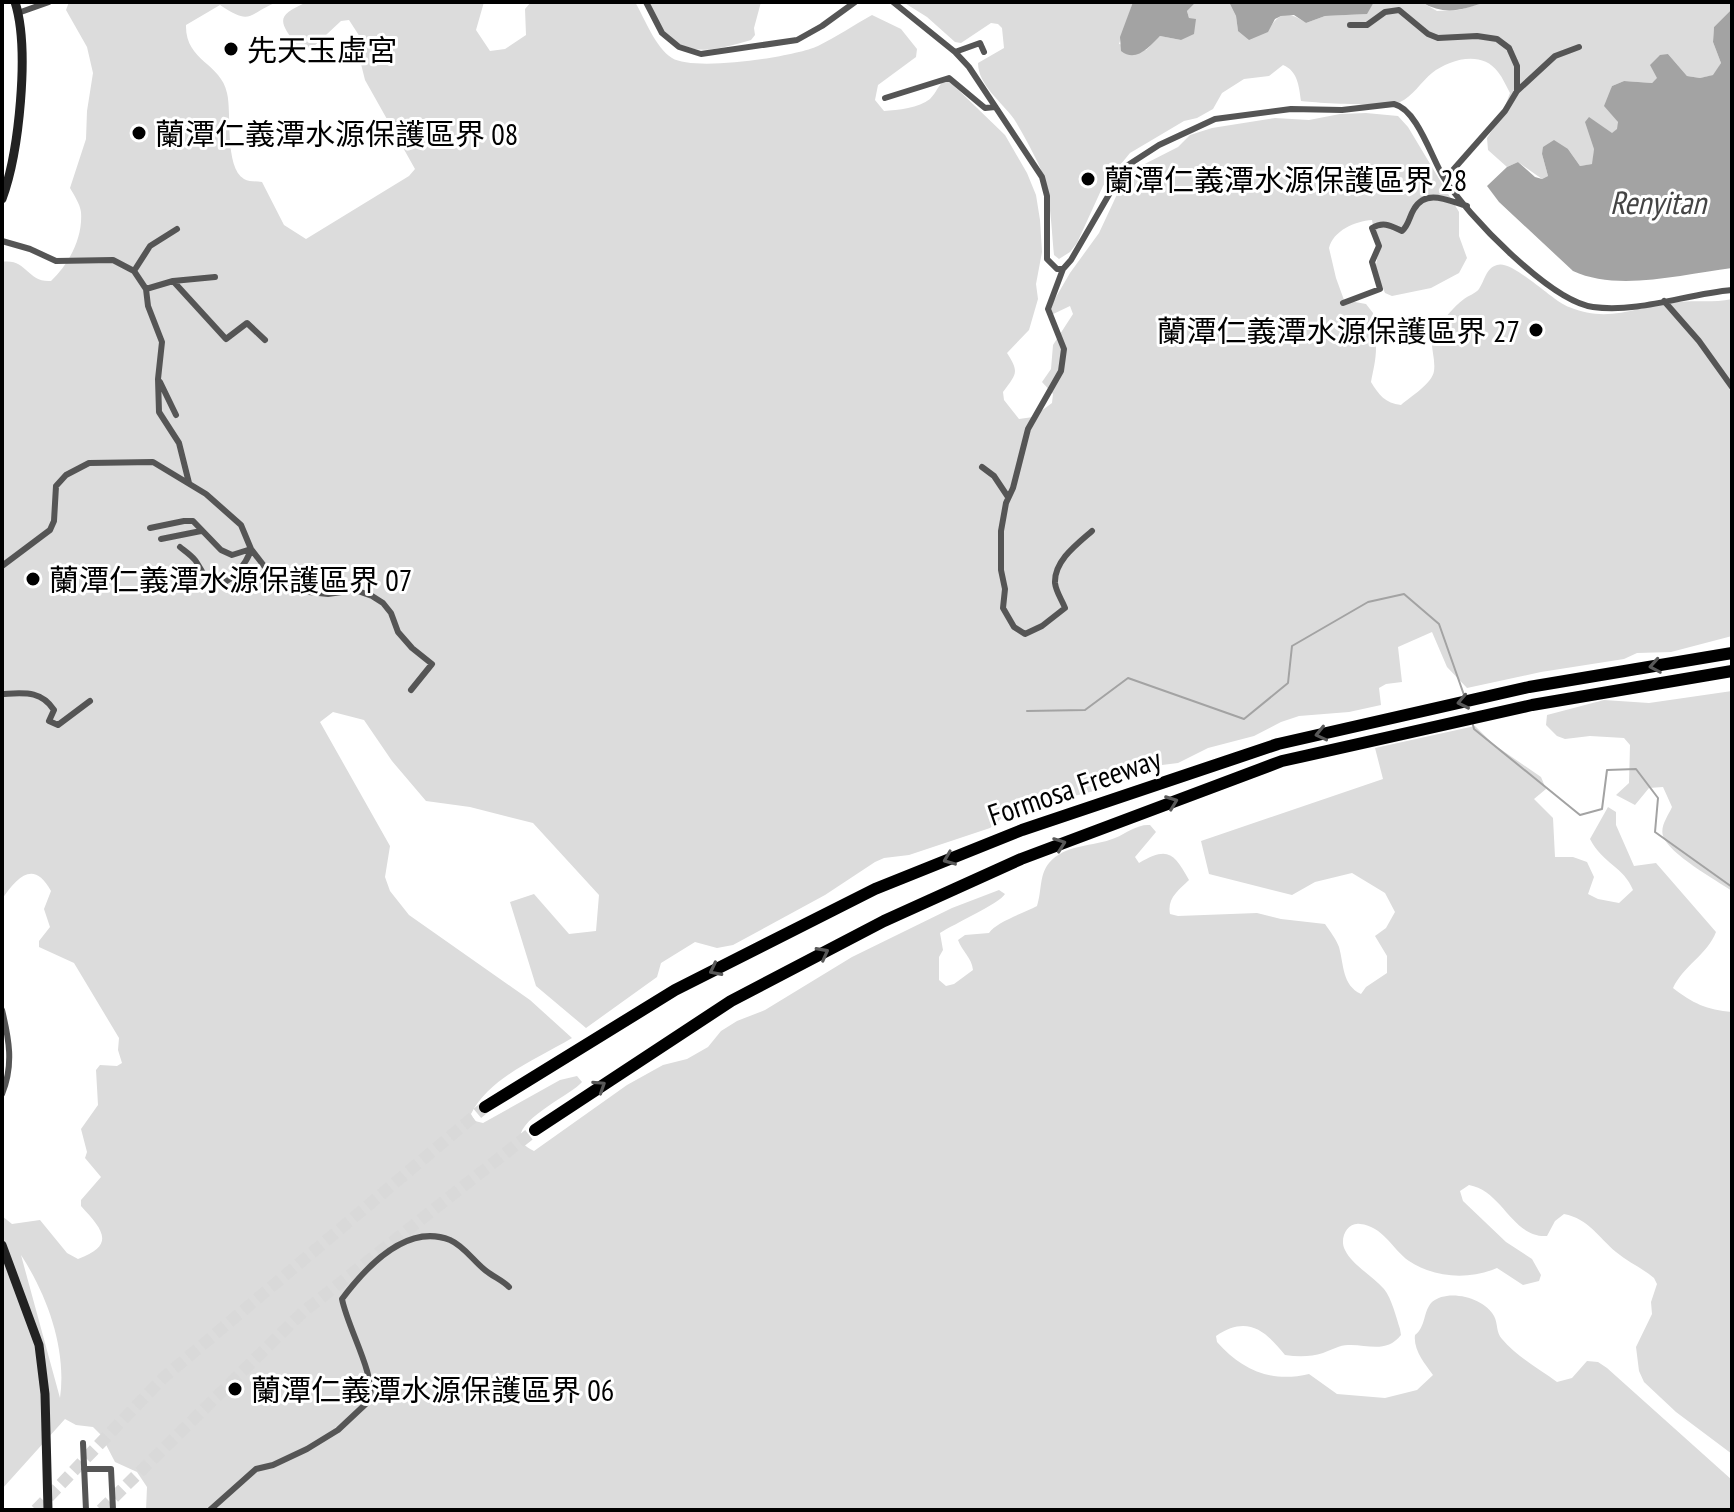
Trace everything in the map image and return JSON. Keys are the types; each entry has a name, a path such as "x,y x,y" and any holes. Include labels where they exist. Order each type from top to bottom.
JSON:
{"highway":[{"name":"Formosa Freeway","path":"485,1107 675,990 875,889 1022,830 1278,744 1529,687 1732,653"},
{"name":"Formosa Freeway","path":"535,1130 731,1001 884,921 1021,859 1282,761 1532,705 1732,671"}],"main road":[{"path":"2,199 19,133 21,65 15,2"},
{"path":"2,1245 39,1345 45,1394 48,1510"}],"street":[{"path":"18,13 49,2"},
{"path":"646,2 662,33 679,47 701,54 797,40 855,2"},
{"path":"893,2 969,67 1042,177 1047,196 1047,259 1051,266 1063,269"},
{"path":"1350,25 1367,25 1385,12 1399,10 1428,34 1438,38 1477,36 1497,39 1509,48 1517,66 1517,91"},
{"path":"955,52 980,43 984,52"},
{"path":"1445,179 1505,111 1517,91 1555,56 1579,47"},
{"path":"885,98 949,78 985,108 995,107"},
{"path":"1092,531 1071,549 1055,579 1055,588 1065,608 1042,626 1025,634 1020,632 1003,608 1005,589 1001,570 1001,531 1028,429 1061,371 1064,349 1048,309 1063,269 1125,167 1159,145 1215,119 1291,109 1342,110 1378,104 1402,106 1413,118 1445,179 1467,206 1518,260 1562,296 1595,307 1632,307 1732,290"},
{"path":"1343,303 1380,289 1372,262 1379,246 1372,228 1389,224 1402,231 1422,199 1435,196 1467,206"},
{"path":"134,271 150,246 177,229"},
{"path":"2,241 56,261 113,260 134,271 146,289 148,306 162,342 158,379 159,412 179,443 189,483"},
{"path":"146,289 173,281 215,277"},
{"path":"173,281 226,339 247,323 265,340"},
{"path":"1664,301 1699,341 1732,387"},
{"path":"158,379 176,415"},
{"path":"2,566 50,530 54,521 56,486 66,475 89,463 153,462 206,494 241,525 251,549 268,571 300,591 328,594 355,590 383,603 391,613 398,632 432,664 411,690"},
{"path":"982,467 994,476 1008,497"},
{"path":"150,528 193,521 221,550 232,555 251,549"},
{"path":"161,539 201,531"},
{"path":"180,547 193,557 208,580 217,583 232,578 248,559 251,549"},
{"path":"2,694 32,692 48,700 54,710 49,721 58,725 90,701"},
{"path":"2,1010 10,1048 8,1080 2,1094"},
{"path":"210,1510 256,1469 273,1465 307,1449 338,1430 370,1400 370,1377 346,1319 342,1299 360,1274 382,1256 416,1236 450,1240 509,1287"},
{"path":"83,1443 86,1510"},
{"path":"84,1469 111,1469 113,1510"}],"shaded area":[{"path":"69,2 277,2 244,17 220,5 186,25 187,37 191,47 218,75 227,93 231,152 238,173 246,180 262,182 284,225 306,239 409,176 415,169 365,80 360,37 349,20 341,21 312,48 297,46 291,37 284,24 285,15 307,2 484,2 476,30 490,51 505,49 526,35 525,9 531,2 635,2 655,40 666,53 684,62 701,64 767,58 806,50 872,15 901,29 917,49 916,57 878,85 875,100 884,111 920,105 930,99 947,79 1005,135 1036,195 1042,252 1036,284 1038,299 1029,330 1007,353 1015,373 1003,392 1004,400 1019,419 1033,417 1052,403 1053,394 1042,382 1051,369 1053,345 1073,314 1070,306 1049,316 1049,309 1099,233 1127,173 1178,147 1190,135 1212,128 1275,118 1309,120 1366,113 1398,116 1408,127 1459,212 1459,236 1467,258 1459,273 1431,288 1392,296 1385,293 1375,270 1378,254 1372,220 1346,228 1335,237 1329,248 1344,300 1366,304 1373,313 1376,348 1371,382 1383,398 1395,404 1401,405 1429,381 1434,371 1434,330 1460,302 1477,291 1488,272 1497,265 1512,268 1562,303 1583,312 1610,314 1677,302 1732,299 1732,636 1671,652 1637,653 1624,659 1467,688 1447,667 1432,632 1398,647 1402,682 1379,688 1381,705 1349,712 1299,716 1254,736 1208,748 1178,763 1162,765 1098,790 1066,798 1052,787 1009,812 990,828 909,855 875,862 825,895 733,945 717,948 695,942 661,963 657,977 586,1028 536,986 510,902 534,894 569,934 596,931 599,895 533,823 470,807 426,801 392,761 364,720 333,712 320,722 390,846 385,877 390,891 409,915 530,1000 572,1038 502,1079 479,1101 471,1114 475,1121 483,1123 560,1080 577,1076 582,1082 526,1124 521,1134 523,1143 534,1151 627,1085 663,1065 687,1059 708,1047 721,1031 737,1021 765,1010 852,957 952,908 999,890 1005,894 1001,898 940,933 943,950 939,957 939,980 946,986 954,984 973,970 958,940 965,935 989,933 1004,921 1037,906 1044,873 1056,857 1071,849 1107,841 1141,826 1150,825 1156,832 1135,857 1139,863 1157,855 1169,855 1189,880 1172,899 1170,914 1257,913 1325,924 1339,947 1347,980 1361,994 1387,973 1387,956 1375,936 1386,928 1395,912 1385,893 1352,873 1315,882 1292,895 1209,874 1201,841 1383,779 1375,748 1475,726 1493,744 1541,777 1546,789 1534,799 1553,818 1555,857 1573,857 1587,862 1594,877 1588,894 1619,903 1633,890 1590,839 1608,807 1616,812 1616,825 1634,866 1656,863 1716,932 1673,988 1700,1005 1732,1012 1732,1454 1676,1412 1644,1382 1639,1371 1636,1347 1652,1314 1651,1302 1657,1284 1654,1278 1616,1252 1593,1229 1573,1216 1564,1214 1555,1221 1547,1236 1535,1235 1525,1230 1491,1196 1469,1185 1460,1191 1463,1201 1506,1242 1532,1259 1541,1275 1539,1281 1523,1285 1497,1268 1464,1276 1430,1271 1409,1261 1375,1229 1355,1224 1345,1232 1343,1246 1352,1261 1387,1293 1401,1335 1395,1341 1376,1347 1345,1345 1314,1355 1290,1356 1285,1355 1263,1332 1246,1326 1216,1336 1217,1342 1237,1360 1258,1372 1282,1377 1309,1374 1337,1394 1385,1398 1417,1390 1433,1375 1415,1341 1432,1302 1447,1296 1466,1297 1483,1304 1495,1319 1500,1337 1521,1357 1557,1382 1572,1378 1587,1361 1598,1362 1607,1368 1732,1480 1732,1510 146,1510 147,1487 137,1472 115,1462 101,1435 93,1427 76,1425 65,1419 2,1489 2,1216 12,1224 40,1220 67,1253 78,1259 98,1248 102,1242 100,1229 81,1206 81,1200 101,1177 85,1158 87,1152 81,1129 98,1105 96,1070 100,1065 117,1066 122,1063 118,1050 119,1038 74,963 39,947 39,941 50,927 44,909 51,891 45,881 32,874 26,875 2,899 2,262 17,264 43,281 51,281 69,259 80,231 80,209 70,188 86,139 93,73 87,47 66,10","holes":["21,1255 47,1305 58,1342 60,1398"]},
{"path":"646,2 761,2 755,35 751,40 704,50 693,49 672,39 657,24"},
{"path":"903,2 1133,2 1119,44 1146,50 1160,36 1181,40 1189,18 1187,11 1196,2 1229,2 1236,16 1238,31 1267,32 1275,20 1284,15 1294,16 1306,23 1325,16 1366,14 1374,2 1421,2 1437,11 1459,10 1486,2 1732,2 1732,9 1714,27 1713,42 1721,63 1714,75 1700,78 1687,76 1668,54 1657,79 1652,83 1624,81 1612,86 1611,100 1618,129 1594,149 1593,164 1580,166 1568,149 1542,154 1548,176 1542,179 1518,162 1507,167 1488,150 1487,138 1501,117 1510,93 1498,72 1483,61 1466,59 1448,64 1432,73 1404,100 1393,103 1301,101 1295,75 1283,65 1269,76 1244,79 1222,93 1213,109 1184,121 1130,153 1103,186 1077,243 1059,259 1054,255 1048,197 1038,163 1014,119 986,86 979,71 978,63 1004,48 1002,28 991,23 961,43 955,42 927,17"},
{"path":"1732,691 1732,891 1683,858 1667,843 1663,829 1672,807 1663,787 1649,788 1635,805 1616,795 1629,783 1630,745 1624,738 1590,736 1565,739 1546,725 1547,715 1604,700 1649,703"}],"water":[{"path":"1133,2 1196,2 1187,11 1189,18 1196,19 1194,34 1181,40 1160,36 1137,54 1121,51 1120,37"},
{"path":"1229,2 1374,2 1367,14 1325,16 1306,23 1294,15 1281,16 1275,19 1268,32 1249,40 1238,31 1236,16"},
{"path":"1421,2 1486,2 1446,10"},
{"name":"Renyitan","path":"1732,9 1732,268 1630,281 1591,277 1573,271 1499,202 1487,186 1507,167 1518,162 1535,177 1542,179 1548,176 1543,147 1554,140 1568,149 1580,166 1592,164 1594,149 1585,122 1589,117 1612,133 1617,129 1618,122 1604,106 1612,86 1624,81 1652,83 1657,78 1650,65 1660,55 1668,54 1687,76 1700,78 1713,75 1721,63 1713,42 1714,27"}],"waterway":[{"path":"1027,711 1085,710 1128,678 1244,719 1288,683 1292,646 1368,602 1404,594 1439,624 1464,695"},
{"path":"1473,725 1474,729 1580,815 1602,809 1607,770 1636,769 1658,798 1655,832 1732,887"}],"tunnel":[{"path":"36,1510 163,1378 485,1107"},
{"path":"101,1510 303,1312 535,1130"}],"place":[{"name":"先天玉虛宮","path":"231,49"},
{"name":"蘭潭仁義潭水源保護區界 08","path":"139,133"},
{"name":"蘭潭仁義潭水源保護區界 28","path":"1088,179"},
{"name":"蘭潭仁義潭水源保護區界 27","path":"1536,330"},
{"name":"蘭潭仁義潭水源保護區界 07","path":"33,579"},
{"name":"蘭潭仁義潭水源保護區界 06","path":"235,1389"}]}
